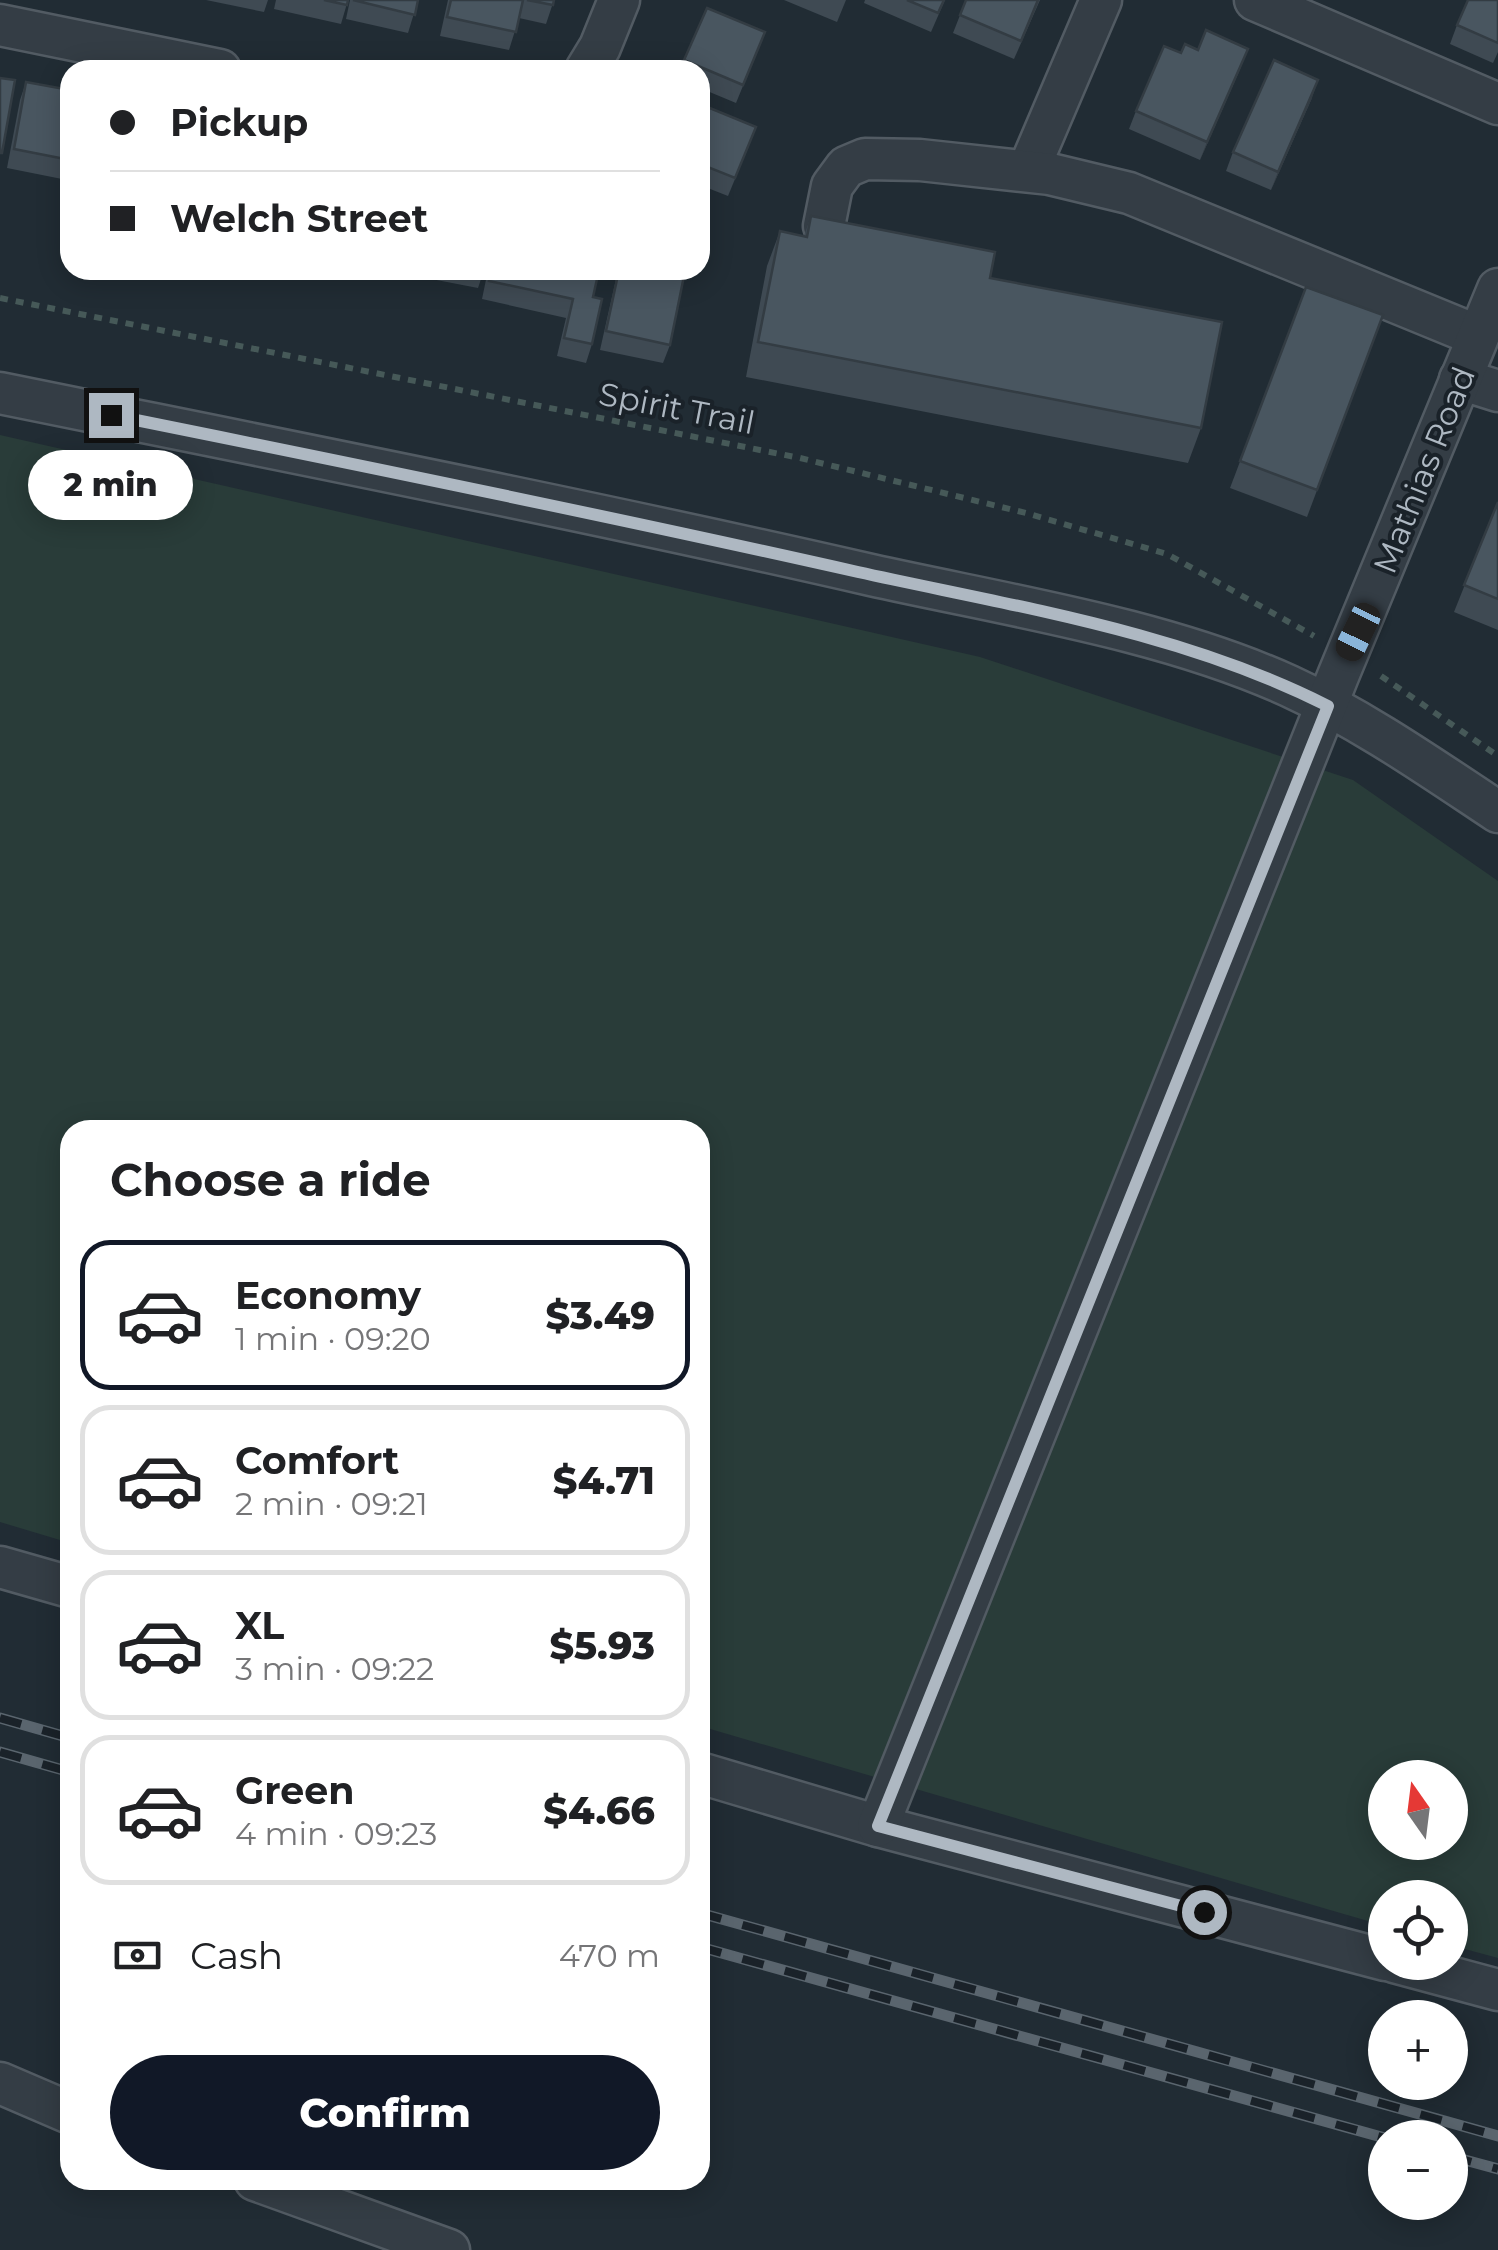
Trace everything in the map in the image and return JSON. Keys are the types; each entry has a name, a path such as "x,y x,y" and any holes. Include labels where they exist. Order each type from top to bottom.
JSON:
{"street":[{"path":"592,60 619,0"},
{"path":"1028,171 1101,0"},
{"path":"1254,0 1498,104"},
{"path":"0,25 171,60"},
{"path":"824,226 832,186 846,167 864,159 920,160 1028,171 1129,193 1478,336"},
{"name":"Mathias Road","path":"878,1826 1498,289"},
{"path":"1460,380 1498,391"},
{"path":"0,392 667,528 1115,630 1249,669 1328,706 1498,812"},
{"path":"0,1567 60,1585"},
{"path":"710,1777 878,1826 1368,1956"},
{"path":"1461,1980 1498,1990"},
{"path":"0,2084 60,2109"},
{"path":"283,2190 449,2250"}],"path":[{"name":"Spirit Trail","path":"0,298 800,458 1026,513 1167,554 1321,640"},
{"path":"1371,670 1498,756"}],"green space":[{"path":"0,435 980,657 1353,780 1498,881 1498,1958 1468,1950 1468,1880 1368,1880 1368,1921 710,1729 710,1120 60,1120 60,1540 0,1522"}],"building":[{"path":"353,0 418,0 415,15"},
{"path":"451,0 523,0 516,32 447,17"},
{"path":"527,0 554,0 553,5"},
{"path":"907,0 944,0 938,13"},
{"path":"966,0 1038,0 1021,41 960,15"},
{"path":"1468,0 1498,0 1498,43 1457,25"},
{"path":"707,8 765,32 743,85 710,71 710,60 684,60"},
{"path":"1206,30 1248,49 1207,142 1136,111 1164,46 1181,53 1185,44 1198,50"},
{"path":"1274,60 1318,80 1278,172 1233,152"},
{"path":"0,78 15,80 2,153 0,153"},
{"path":"26,82 60,88 60,158 14,149"},
{"path":"710,108 756,127 735,178 710,168"},
{"path":"811,216 995,252 990,278 1222,322 1201,428 758,342 780,231 807,237"},
{"path":"597,280 593,297 602,299 592,344 564,338 573,299 489,281"},
{"path":"617,280 683,280 670,345 606,331"},
{"path":"1306,287 1383,315 1317,490 1240,461"},
{"path":"1498,502 1498,599 1464,585"}],"railway":[{"path":"0,1718 60,1735"},
{"path":"0,1752 60,1769"},
{"path":"710,1916 1498,2136"},
{"path":"710,1950 1368,2133"},
{"path":"1468,2161 1498,2169"}],"route":[{"path":"111,415 667,528 1115,630 1249,669 1328,706 878,1826 1204,1912"}]}
